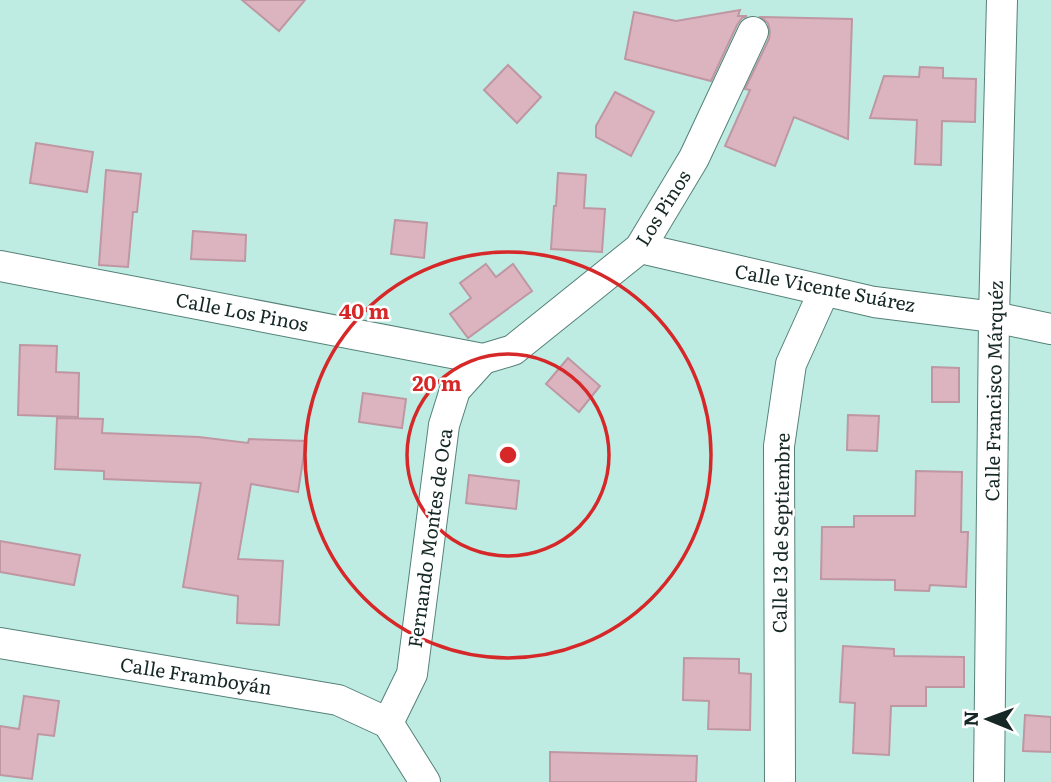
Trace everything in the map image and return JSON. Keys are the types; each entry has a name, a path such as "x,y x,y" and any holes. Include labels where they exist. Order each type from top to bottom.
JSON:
{"street":[{"name":"Calle Francisco Márquéz","path":"989,782 994,317 1002,0"},
{"name":"Los Pinos","path":"484,359 513,350 640,248 694,158 753,32"},
{"name":"Calle Vicente Suárez","path":"640,248 874,302 994,317 1051,329"},
{"name":"Calle Los Pinos","path":"0,266 484,359"},
{"name":"Calle 13 de Septiembre","path":"780,782 779,446 791,364 824,291"},
{"name":"Fernando Montes de Oca","path":"388,723 412,674 444,425 455,390 484,359"},
{"name":"Calle Framboyán","path":"0,643 338,700 388,723"},
{"path":"388,723 425,782"}],"building":[{"path":"242,0 305,0 279,31"},
{"path":"740,10 738,16 747,16 737,25 711,81 625,59 634,12 676,21"},
{"path":"761,17 852,19 848,139 794,117 775,166 725,146 750,90 745,89 769,39 768,23"},
{"path":"508,65 541,97 517,123 484,90"},
{"path":"920,67 943,68 943,78 976,79 975,122 942,121 941,165 915,164 917,120 870,118 884,76 919,77"},
{"path":"615,92 654,112 631,156 596,137 596,126"},
{"path":"36,143 93,152 87,192 30,183"},
{"path":"106,170 141,174 137,212 133,212 128,267 99,265"},
{"path":"558,173 586,175 584,208 605,209 602,252 551,249"},
{"path":"395,220 427,223 424,258 391,254"},
{"path":"193,231 246,235 245,261 191,259"},
{"path":"486,264 496,277 513,264 532,291 468,338 450,314 471,298 460,283"},
{"path":"20,345 57,346 56,372 79,373 78,417 18,415"},
{"path":"568,358 600,386 579,412 546,384"},
{"path":"932,367 959,368 959,402 932,402"},
{"path":"363,393 406,399 402,428 359,422"},
{"path":"848,415 879,416 877,451 847,450"},
{"path":"57,418 103,419 102,433 199,437 248,443 249,439 306,441 298,492 251,484 238,559 283,561 279,625 237,623 238,596 183,587 201,483 104,479 104,471 55,469"},
{"path":"916,471 962,472 961,532 968,532 966,587 930,585 929,591 895,590 895,580 821,579 822,527 854,527 854,516 915,516"},
{"path":"469,475 519,481 516,509 466,503"},
{"path":"0,541 80,555 74,585 0,572"},
{"path":"843,646 894,649 894,656 964,657 964,687 926,687 926,706 891,706 889,755 853,753 855,703 840,702"},
{"path":"684,658 739,659 739,673 751,674 750,730 708,729 709,701 683,700"},
{"path":"24,696 59,701 54,736 38,734 32,779 0,775 0,726 19,729"},
{"path":"1025,715 1051,717 1051,752 1023,751"},
{"path":"550,752 697,756 696,782 550,782"}]}
